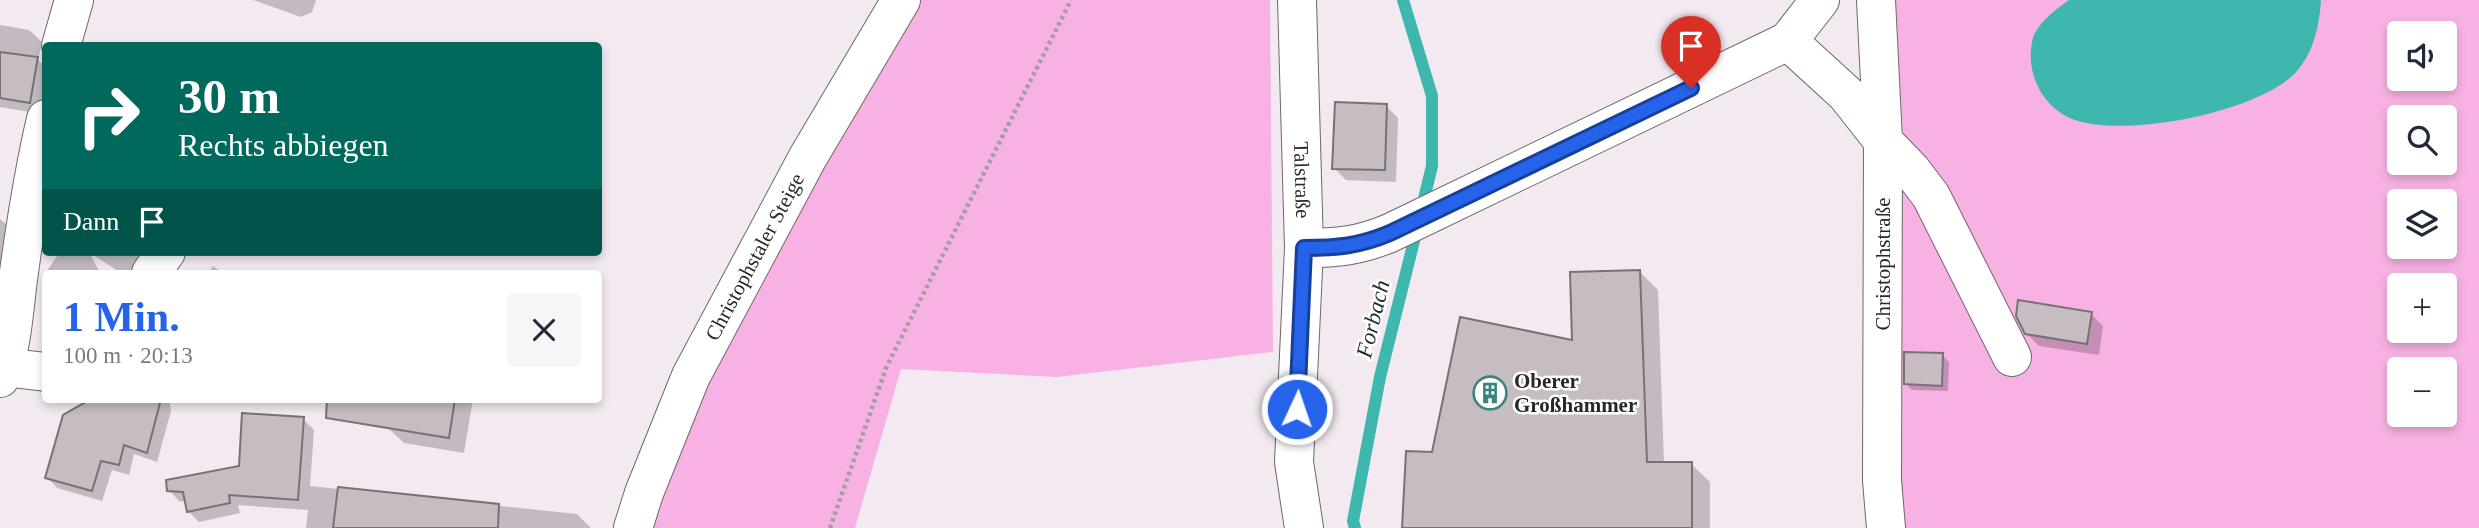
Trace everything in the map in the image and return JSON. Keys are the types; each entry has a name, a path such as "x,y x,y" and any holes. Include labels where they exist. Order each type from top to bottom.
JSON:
{"street":[{"path":"62,42 74,0"},
{"name":"Christophstaler Steige","path":"634,528 644,493 691,376 808,157 901,0"},
{"name":"Talstraße","path":"1297,0 1322,248 1294,462 1304,528"},
{"path":"1322,248 1368,242 1390,233 1788,41 1820,0"},
{"name":"Christophstraße","path":"1877,0 1883,141 1882,480 1886,528"},
{"path":"1788,41 1846,94 1931,196 2012,358"},
{"path":"42,136 31,184 2,372 42,372"}],"path":[{"path":"830,528 886,368 1072,0"}],"shaded area":[{"path":"916,0 1270,0 1273,352 1057,377 901,369 855,528 653,528 710,356"},
{"path":"1863,0 2479,0 2479,528 1874,528"},
{"path":"2069,0 2321,1 2312,47 2297,71 2279,86 2224,109 2191,118 2126,126 2097,125 2075,120 2055,109 2036,82 2031,60 2034,35 2054,11"}],"building":[{"path":"0,52 38,57 30,103 0,98"},
{"path":"1335,102 1387,104 1385,170 1332,169"},
{"path":"1640,270 1647,462 1692,462 1692,528 1402,528 1406,451 1432,452 1460,317 1572,340 1570,272"},
{"path":"2018,300 2092,312 2087,344 2025,334 2016,316"},
{"path":"1904,352 1943,353 1942,386 1904,384"},
{"path":"84,403 160,403 147,453 124,445 119,465 101,461 92,491 45,478 63,415"},
{"path":"327,403 454,403 449,438 326,418"},
{"path":"242,413 304,417 298,500 229,495 230,503 187,512 183,492 167,491 166,480 239,466"},
{"path":"338,487 499,504 498,528 333,528"}],"waterway":[{"name":"Forbach","path":"1403,0 1432,96 1432,166 1421,211"},
{"name":"Forbach","path":"1355,528 1353,521 1380,377 1417,229"}],"place":[{"name":"Oberer Großhammer","path":"1490,393"}],"route":[{"path":"1297,409 1304,248 1339,248 1368,242 1390,233 1691,88"}]}
